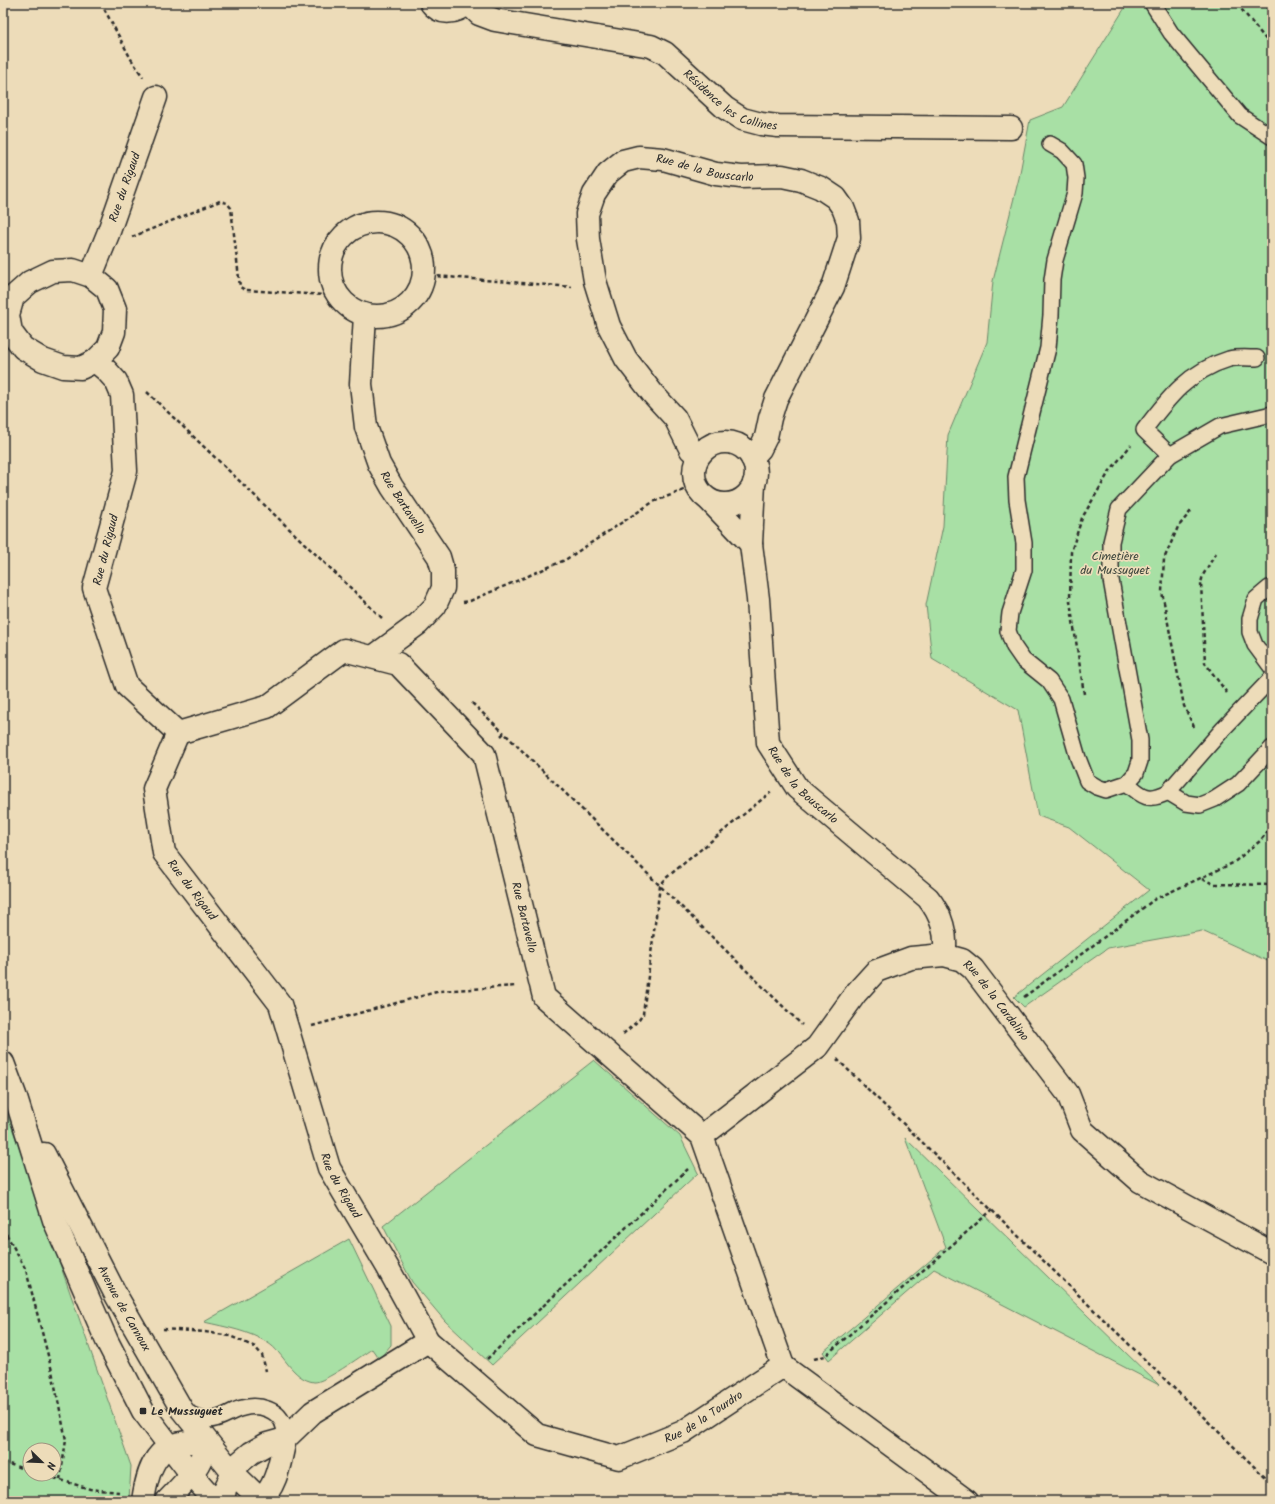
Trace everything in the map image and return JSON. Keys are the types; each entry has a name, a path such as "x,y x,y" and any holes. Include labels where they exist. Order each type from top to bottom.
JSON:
{"street":[{"name":"Résidence les Collines","path":"431,3 440,10 447,12 455,11 468,3 480,14 495,20 651,46 665,53 725,108 742,119 761,124 778,126 1011,128"},
{"name":"Rue du Rigaud","path":"91,276 108,234 156,97"},
{"name":"Rue de la Bouscarlo","path":"699,456 691,450 675,418 653,394 626,359 609,326 595,281 588,239 587,214 594,194 608,173 623,161 639,156 663,159 716,174 741,177 788,178 801,180 821,188 836,198 848,221 849,238 833,287 776,399 766,437 760,449 752,458"},
{"path":"380,221 395,225 408,233 418,244 423,258 424,273 420,289 410,302 397,312 381,316 365,315 350,308 339,297 331,282 330,266 332,252 340,239 352,229 365,222 380,221"},
{"path":"74,270 91,276 107,289 115,309 114,332 108,348 95,361 81,368 63,367 43,360 23,348 11,332 8,315 13,297 30,282 53,271 74,270"},
{"name":"Rue Bartavello","path":"365,315 361,384 366,426 379,464 392,488 439,557 443,571 443,588 435,606 418,624 374,657"},
{"name":"Rue du Rigaud","path":"95,361 116,380 122,395 126,471 94,588 127,686 178,733 154,789 164,853 280,1004 330,1168 428,1341"},
{"path":"702,493 720,504 731,504 741,500 749,493 754,483 756,473 752,458 742,447 734,443 724,442 705,448 695,464 693,474 702,493 751,544"},
{"name":"Rue de la Bouscarlo","path":"754,483 751,544 758,599 768,744 796,788 928,898 935,907 944,930 946,945 944,956"},
{"path":"178,733 267,706 344,650 374,657"},
{"name":"Rue Bartavello","path":"374,657 398,664 484,754 544,997 705,1143"},
{"name":"Rue de la Cardalino","path":"705,1143 821,1043 856,993 876,971 911,958 944,956 962,960 973,969 1068,1094 1082,1130 1140,1181 1272,1253"},
{"name":"Avenue de Carnoux","path":"3,1063 15,1095 54,1220 107,1341 143,1411 192,1475 215,1501"},
{"name":"Avenue de Carnoux","path":"15,1095 117,1297 182,1410 233,1474 260,1500"},
{"path":"705,1143 783,1366 967,1501"},
{"path":"223,1501 225,1489 238,1464 251,1453 267,1444 285,1439 314,1412 428,1341"},
{"name":"Rue de la Tourdro","path":"428,1341 537,1435 619,1458 684,1432 783,1366"},
{"path":"260,1500 270,1489 277,1474 285,1439"},
{"path":"144,1494 149,1471 160,1453 170,1446 192,1440 207,1442 204,1454 192,1475 167,1501"}],"lane":[{"path":"1152,3 1171,33 1240,116 1272,137"},
{"path":"1050,144 1062,151 1074,164 1076,178 1075,193 1055,260 1052,280 1048,348 1016,477 1017,500 1024,543 1024,570 1010,613 1008,630 1014,647 1023,660 1049,681 1061,699 1078,758 1087,781 1097,787 1106,790 1127,783 1136,773 1140,761 1140,740 1111,580 1111,542 1119,509 1170,455 1220,426 1272,414"},
{"path":"1170,455 1144,430 1165,402 1194,375 1230,359 1257,358"},
{"path":"1272,588 1268,588 1256,598 1250,618 1250,632 1255,645 1272,668"},
{"path":"1127,783 1139,794 1148,798 1158,797 1168,792 1240,711 1272,678"},
{"path":"1168,792 1186,803 1200,805 1215,799 1238,784 1272,748"},
{"path":"182,1410 196,1417 208,1420 220,1418 242,1408 258,1406 270,1410 279,1416 284,1426 285,1439"}],"path":[{"path":"101,3 131,59 156,97"},
{"path":"1239,3 1242,10 1272,47"},
{"path":"108,234 122,238 130,238 220,201 227,203 231,208 240,287 245,290 324,295 336,291"},
{"path":"424,273 435,276 580,287 595,281"},
{"path":"116,380 127,381 142,387 401,636"},
{"path":"1084,697 1070,601 1071,552 1082,518 1109,472 1144,430"},
{"path":"435,606 470,602 565,560 653,502 702,493"},
{"path":"1192,511 1178,527 1164,559 1162,592 1184,706 1205,750"},
{"path":"1216,553 1203,575 1201,583 1205,663 1240,711"},
{"path":"470,701 1272,1484"},
{"path":"484,754 504,733"},
{"path":"604,1050 639,1020 643,1014 660,886 666,878 789,777"},
{"path":"1005,1011 1155,899 1233,863 1260,840 1272,826"},
{"path":"1201,878 1214,884 1272,885"},
{"path":"288,1032 440,991 541,984"},
{"path":"469,1376 705,1143"},
{"path":"783,1366 825,1356 992,1210"},
{"path":"3,1228 26,1270 52,1371 66,1440 62,1467"},
{"path":"162,1329 205,1332 230,1336 255,1347 262,1355 266,1371"},
{"path":"3,1462 22,1468"},
{"path":"62,1481 90,1489 144,1494"}],"green space":[{"name":"Cimetière du Mussuguet","path":"1131,3 1272,3 1272,963 1202,931 1108,948 1024,1007 1014,997 1149,890 1069,827 1038,816 1018,710 932,659 926,605 943,526 948,435 987,342 993,281 1019,178 1030,120 1063,107 1126,6"},
{"path":"594,1060 680,1136 698,1173 492,1365 445,1321 412,1282 383,1226"},
{"path":"3,1102 131,1466 129,1501 3,1501"},
{"path":"905,1138 1159,1385 934,1269 829,1360 823,1352 946,1247"},
{"path":"349,1239 391,1326 391,1345 379,1359 372,1349 334,1374 314,1382 306,1380 300,1376 274,1347 261,1339 237,1330 204,1322"}],"place":[{"name":"Le Mussuguet","path":"143,1411"}]}
